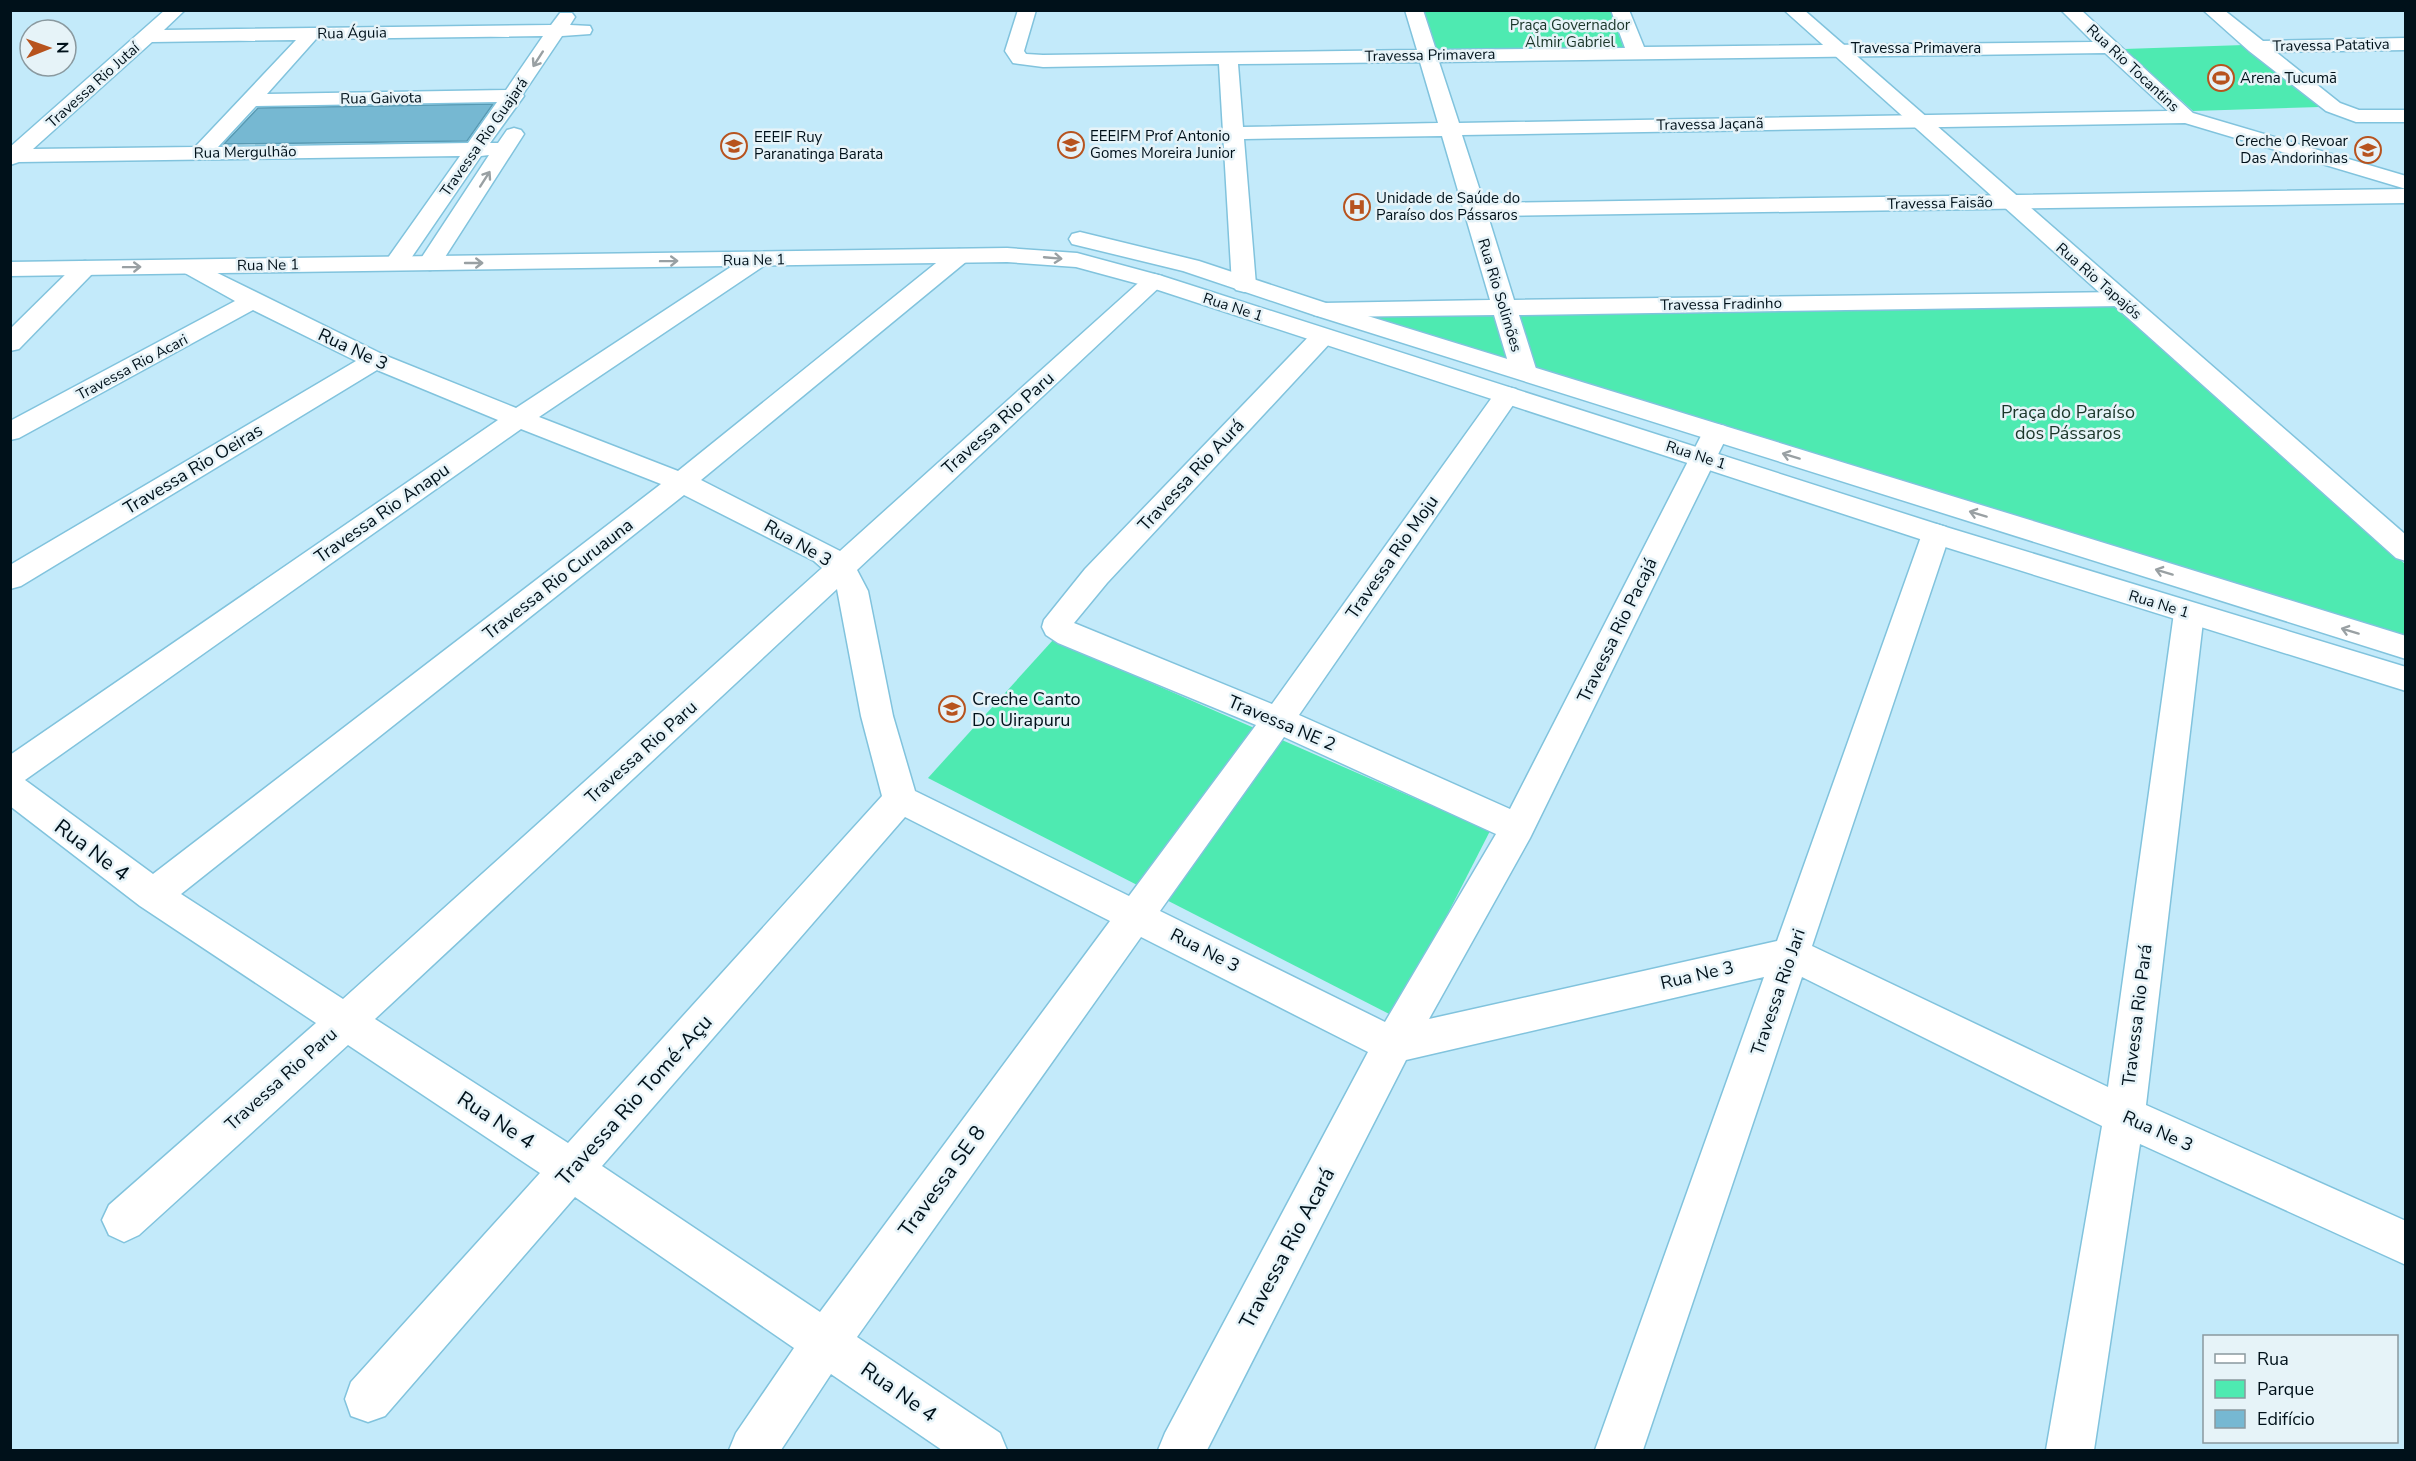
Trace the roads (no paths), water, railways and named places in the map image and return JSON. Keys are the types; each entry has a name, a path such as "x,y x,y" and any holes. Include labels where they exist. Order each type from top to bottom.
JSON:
{"street":[{"name":"Travessa Rio Jutaí","path":"12,157 176,10"},
{"name":"Travessa Rio Guajará","path":"402,254 571,10"},
{"path":"572,47 596,10"},
{"name":"Rua Rio Solimões","path":"1414,10 1504,306 1515,383"},
{"path":"1620,10 1636,52"},
{"name":"Rua Rio Tapajós","path":"1793,10 2406,551"},
{"name":"Rua Rio Tocantins","path":"2070,10 2186,117 2406,183"},
{"path":"2211,10 2332,107 2350,115 2406,116"},
{"name":"Travessa Primavera","path":"1027,12 1014,51 1016,56 1043,61 2110,47"},
{"name":"Rua Águia","path":"147,36 583,30"},
{"path":"202,152 312,33"},
{"name":"Travessa Patativa","path":"2256,47 2406,44"},
{"path":"1227,59 1244,285"},
{"name":"Rua Gaivota","path":"249,100 515,94 542,91"},
{"name":"Travessa Jaçanã","path":"1233,133 2186,117"},
{"name":"Travessa Rio Guajará","path":"436,254 523,120"},
{"name":"Rua Mergulhão","path":"12,157 202,152 504,149"},
{"name":"Travessa Faisão","path":"1475,210 2406,196"},
{"name":"Rua Ne 1","path":"436,254 1084,239 1144,253 1244,285 1323,323"},
{"name":"Rua Ne 1","path":"10,252 436,254 757,260 1007,255 1077,260 1166,285 1323,323 1709,444 2406,648"},
{"name":"Rua Ne 1","path":"10,269 191,267 402,254"},
{"name":"Travessa Rio Curuauna","path":"153,895 682,482 959,256"},
{"name":"Travessa Rio Anapu","path":"10,773 519,418 757,260"},
{"name":"Rua Ne 3","path":"191,267 253,301 375,360 603,453 682,482 808,544 842,568 853,591 877,716 900,799 1393,1045 1791,954 2124,1116 2406,1243"},
{"path":"10,344 85,268"},
{"name":"Travessa Rio Paru","path":"124,1220 345,1022 842,568 955,461 1166,285 1198,269"},
{"name":"Travessa Fradinho","path":"1323,323 1504,306 2120,299"},
{"name":"Travessa Rio Acari","path":"10,432 253,301"},
{"name":"Travessa Rio Aurá","path":"1062,616 1323,323"},
{"name":"Travessa Rio Oeiras","path":"10,579 375,360"},
{"name":"Travessa Rio Moju","path":"1136,915 1278,720 1515,383"},
{"name":"Rua Ne 1","path":"1709,444 1936,534 2406,680"},
{"name":"Travessa Rio Pacajá","path":"1393,1045 1518,828 1709,444"},
{"name":"Travessa Rio Jari","path":"1619,1450 1936,534"},
{"name":"Travessa Rio Pará","path":"2070,1450 2124,1116 2189,613"},
{"name":"Travessa NE 2","path":"1062,616 1056,624 1060,630 1278,720 1518,828"},
{"name":"Rua Ne 4","path":"10,787 153,895 573,1170 983,1450"},
{"name":"Travessa Rio Tomé-Açu","path":"368,1400 900,799"},
{"name":"Travessa SE 8","path":"753,1450 826,1341 1136,915"},
{"name":"Travessa Rio Acará","path":"1182,1450 1393,1045"}],"place":[{"name":"Arena Tucumã","path":"2221,78"},
{"name":"EEEIFM Prof Antonio Gomes Moreira Junior","path":"1071,145"},
{"name":"EEEIF Ruy Paranatinga Barata","path":"734,146"},
{"name":"Creche O Revoar Das Andorinhas","path":"2368,150"},
{"name":"Unidade de Saúde do Paraíso dos Pássaros","path":"1357,207"},
{"name":"Creche Canto Do Uirapuru","path":"952,709"}],"park label":[{"name":"Praça Governador Almir Gabriel","path":"1570,34"},
{"name":"Praça do Paraíso dos Pássaros","path":"2068,422"}]}
